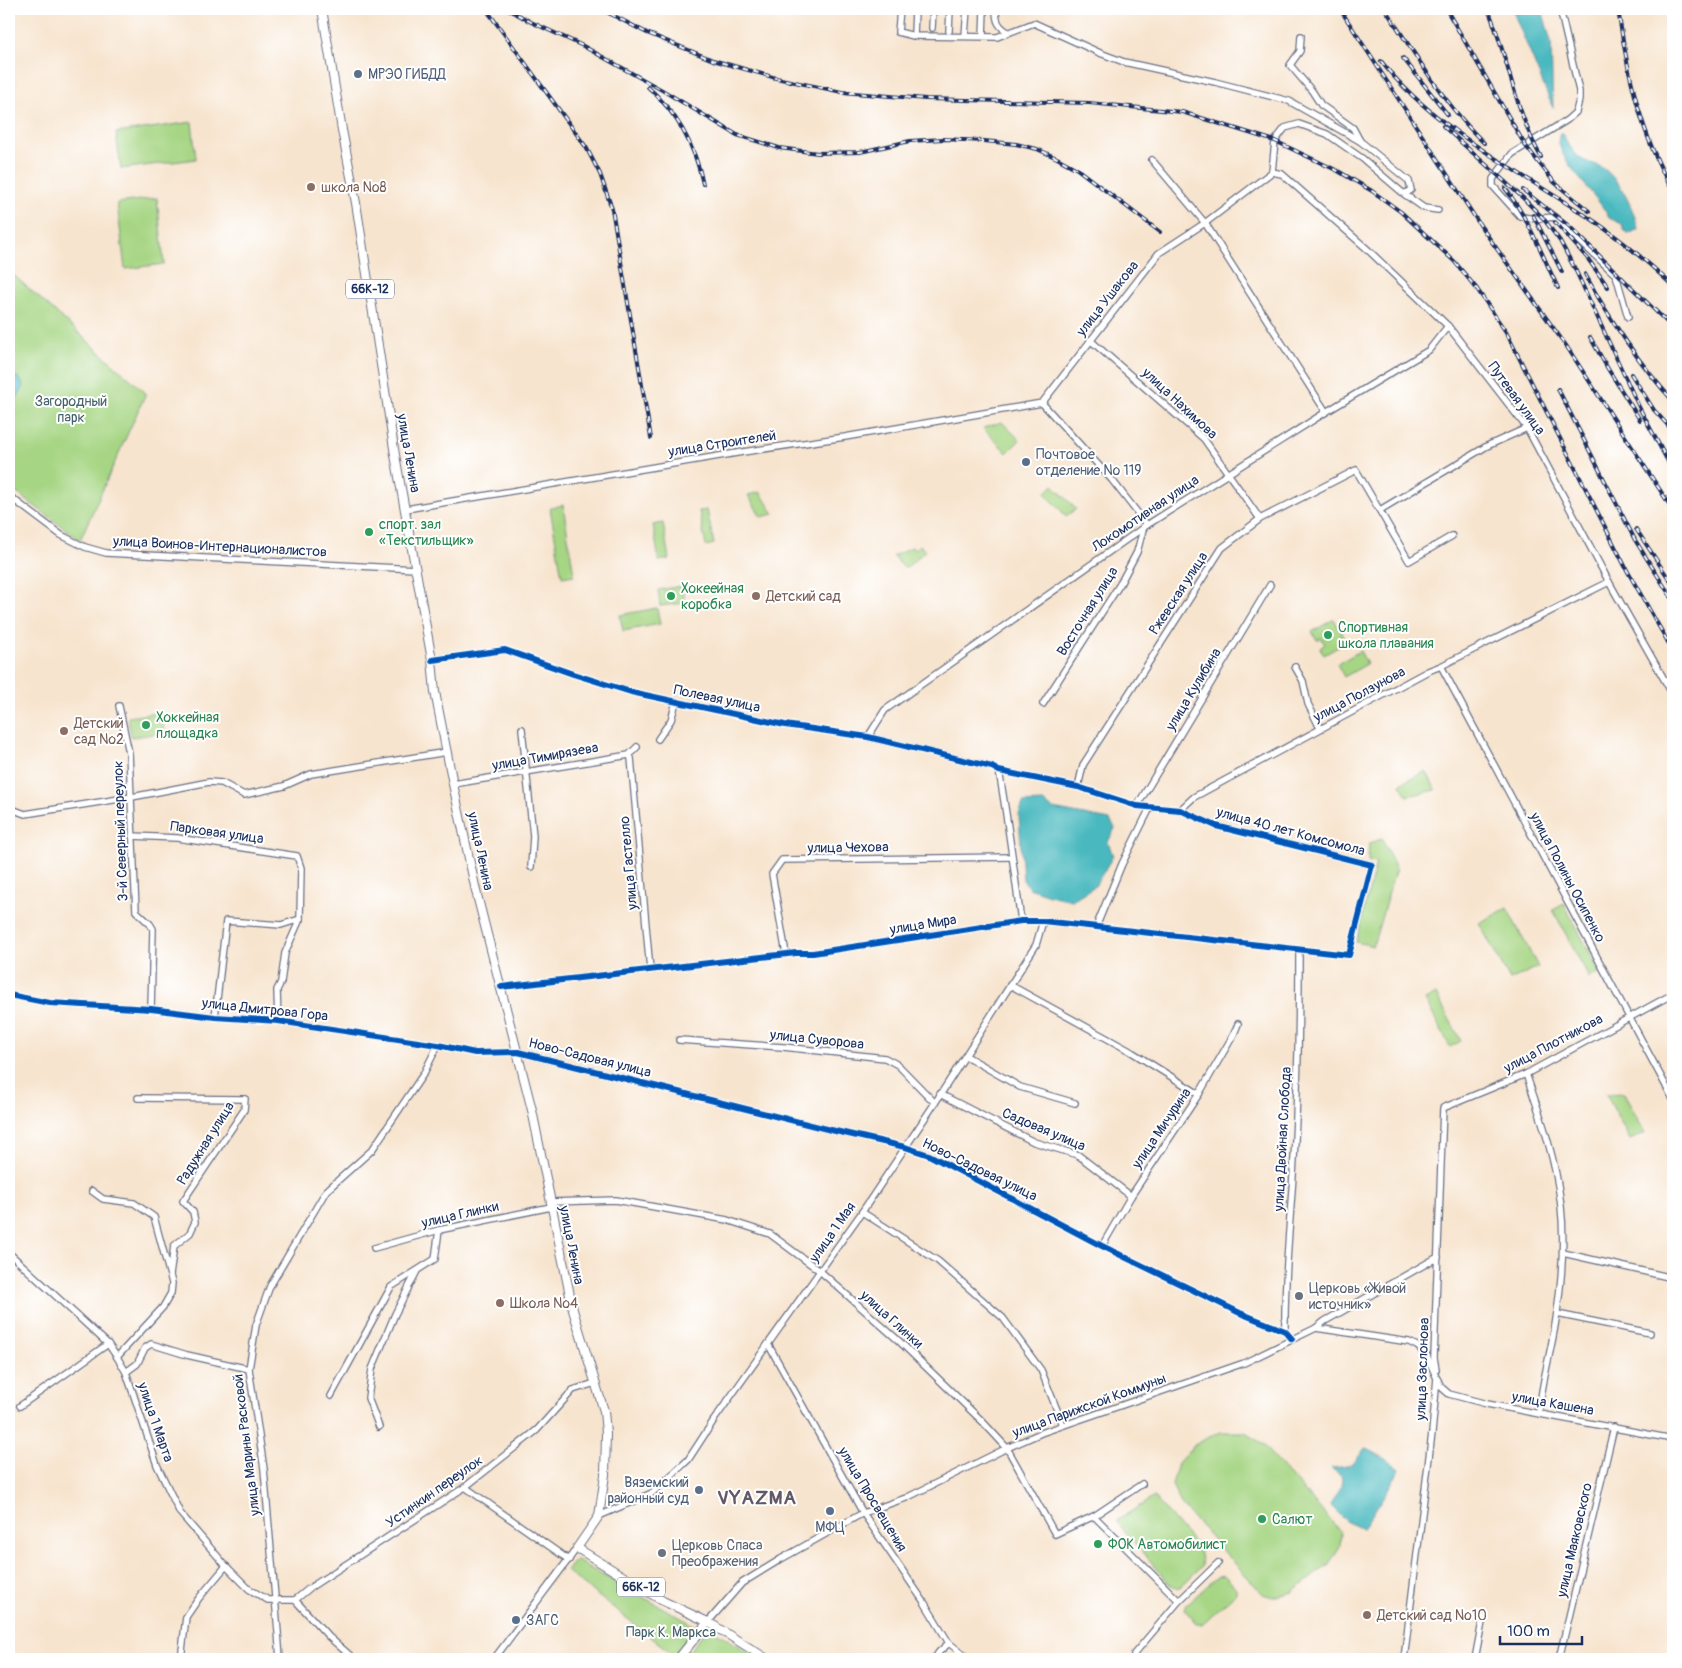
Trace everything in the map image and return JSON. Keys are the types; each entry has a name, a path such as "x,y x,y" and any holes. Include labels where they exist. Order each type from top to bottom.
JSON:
{"main road":[{"name":"улица Ленина","path":"322,9 356,203 395,455 432,660 435,692 453,784 476,891 518,1052 543,1160 573,1310 604,1411 606,1433 605,1475 599,1516 577,1548"},
{"name":"66К-12","path":"577,1548 663,1601 708,1622"},
{"path":"680,1659 708,1622 767,1659"}],"street":[{"path":"900,9 898,32 914,36 997,36 1034,23 1124,62 1289,101 1360,141 1410,180 1411,190 1404,194"},
{"path":"914,36 915,9"},
{"path":"932,28 933,9"},
{"path":"949,31 950,9"},
{"path":"965,36 967,9"},
{"path":"983,36 984,9"},
{"path":"996,9 996,20 1000,27 1008,32"},
{"path":"1560,9 1579,91 1576,112 1567,120 1512,154 1493,179 1493,186 1520,216 1554,217 1616,275 1628,317"},
{"path":"1673,25 1673,35"},
{"path":"1301,36 1300,51 1290,65 1321,105 1353,128 1360,141"},
{"path":"1272,172 1275,141 1286,128 1299,124 1327,134 1363,159 1404,194 1424,208 1438,210"},
{"path":"1152,160 1205,223 1326,412"},
{"name":"улица Ушакова","path":"1042,403 1152,260 1165,248 1205,223 1272,172"},
{"name":"Путевая улица","path":"1272,172 1282,174 1366,248 1448,326 1527,428 1609,582 1673,695"},
{"name":"Локомотивная улица","path":"868,737 885,710 1146,526 1326,412 1430,350 1448,326"},
{"name":"улица Нахимова","path":"1090,340 1204,439 1260,520"},
{"name":"улица Строителей","path":"406,509 1042,403"},
{"path":"1042,403 1112,480 1146,526"},
{"path":"1452,536 1409,561 1380,510 1487,446 1527,428"},
{"name":"Ржевская улица","path":"1078,787 1083,765 1222,548 1260,520 1356,470 1380,510"},
{"name":"улица Воинов-Интернационалистов","path":"9,496 67,539 86,548 106,553 416,569"},
{"name":"Восточная улица","path":"1043,704 1120,584 1137,552 1146,526"},
{"name":"улица Ползунова","path":"1180,810 1194,797 1320,728 1428,671 1609,582"},
{"name":"улица Кулибина","path":"1138,806 1270,585"},
{"name":"Полевая улица","path":"432,660 505,650 614,687 676,702 785,724 868,737 992,767 999,771"},
{"name":"улица Полины Осипенко","path":"1441,666 1673,1099"},
{"path":"1295,667 1303,681 1308,704 1320,728"},
{"path":"658,740 671,720 676,702"},
{"name":"3-й Северный переулок","path":"119,706 129,752 136,911 153,929 151,1009"},
{"path":"522,728 533,836 531,868"},
{"path":"629,755 637,747"},
{"path":"9,808 25,814 132,797 209,782 222,784 244,795 284,786 311,774 447,752"},
{"name":"улица Тимирязева","path":"453,784 629,755"},
{"name":"улица Гастелло","path":"629,755 631,758 650,970"},
{"path":"999,771 1008,820 1021,921"},
{"name":"улица 40 лет Комсомола","path":"999,771 1078,787 1138,806 1180,810 1216,826 1372,865 1349,955"},
{"path":"1096,927 1122,864 1150,808"},
{"name":"Парковая улица","path":"132,836 177,838 297,856 301,868 300,919"},
{"name":"улица Чехова","path":"786,954 772,874 782,860 1012,857"},
{"path":"215,1017 226,921 281,925 300,919"},
{"path":"278,1021 277,990 281,982 285,953 300,919"},
{"name":"улица Мира","path":"501,988 786,954 813,953 1021,921 1043,921 1349,955"},
{"name":"улица 1 Мая","path":"599,1516 652,1493 688,1460 714,1420 862,1212 966,1056 1036,945 1043,921"},
{"name":"улица Двойная Слобода","path":"1285,1331 1299,1048 1299,949"},
{"path":"1010,985 1130,1051 1199,1094"},
{"name":"улица Плотникова","path":"1442,1108 1526,1074 1673,994"},
{"name":"улица Дмитрова Гора","path":"9,995 50,1003 151,1009 215,1017 278,1021 438,1045 475,1053 518,1052"},
{"name":"улица Мичурина","path":"1102,1246 1131,1196 1199,1094 1238,1024"},
{"name":"улица Суворова","path":"679,1040 783,1047 885,1058 898,1065 935,1103"},
{"name":"улица Марины Расковой","path":"280,1659 264,1469 249,1369 256,1325 270,1286 326,1191 372,1150 424,1073 438,1045"},
{"name":"Ново-Садовая улица","path":"518,1052 905,1147 930,1155 1102,1246 1240,1313 1285,1331 1292,1339"},
{"path":"966,1056 1020,1086 1075,1103"},
{"path":"1526,1074 1551,1151 1561,1206 1563,1253 1557,1314 1540,1395 1539,1413"},
{"name":"Садовая улица","path":"940,1094 1034,1142 1078,1155 1131,1196"},
{"name":"Радужная улица","path":"138,1098 245,1099 244,1110 183,1201 193,1212 196,1222 190,1232 174,1246 170,1275"},
{"name":"улица Заслонова","path":"1404,1659 1437,1378 1434,1358 1442,1108"},
{"path":"92,1191 102,1198 134,1203 154,1217 172,1283 171,1293 163,1307 117,1357"},
{"name":"улица Глинки","path":"374,1248 439,1230 551,1204 616,1200 727,1220 770,1234 820,1271 906,1348 1007,1448 1055,1534 1094,1516 1142,1484"},
{"path":"862,1212 938,1261 1004,1318 1041,1370 1063,1425"},
{"path":"331,1396 392,1287 435,1259 439,1230"},
{"name":"улица 1 Марта","path":"9,1253 108,1344 126,1372 157,1465 180,1513 249,1590 268,1600 275,1600"},
{"path":"1563,1253 1673,1278"},
{"name":"улица Парижской Коммуны","path":"708,1622 742,1583 863,1513 906,1498 1007,1448 1063,1425 1244,1363 1316,1328 1324,1321 1438,1257"},
{"path":"379,1427 368,1398 372,1370 395,1314 418,1270"},
{"path":"1557,1314 1650,1333"},
{"path":"1316,1328 1409,1342 1418,1346 1426,1354 1437,1378"},
{"path":"20,1406 108,1344"},
{"path":"126,1372 137,1364 146,1348 151,1344 187,1355 249,1369"},
{"name":"улица Просвещения","path":"768,1344 863,1513 950,1643 969,1659"},
{"name":"улица Кашена","path":"1437,1378 1441,1387 1449,1394 1487,1404 1673,1439"},
{"name":"Устинкин переулок","path":"295,1600 311,1587 465,1487 536,1430 573,1390 595,1383"},
{"name":"улица Маяковского","path":"1559,1659 1614,1427"},
{"path":"465,1487 569,1560"},
{"path":"1094,1516 1178,1601"},
{"name":"улица Ленина","path":"494,1659 577,1548"},
{"path":"1134,1659 1134,1654 1178,1601 1218,1563"},
{"path":"181,1659 186,1617 226,1566"},
{"path":"275,1600 295,1600 329,1637 354,1659"},
{"path":"1475,1659 1483,1618"},
{"path":"934,1659 950,1643"}],"green space":[{"path":"192,122 196,159 121,169 116,133"},
{"path":"157,198 164,264 125,269 117,203"},
{"name":"Загородный парк","path":"9,271 146,393 80,540 9,487"},
{"path":"1002,422 1020,440 1007,453 983,428"},
{"path":"1053,485 1076,509 1066,516 1045,493"},
{"path":"760,492 774,514 761,517 748,495"},
{"path":"563,505 574,575 562,577 550,508"},
{"path":"707,510 714,544 706,546 699,511"},
{"path":"663,523 669,559 659,561 653,525"},
{"path":"920,545 925,551 906,568 893,556 912,547 916,549"},
{"name":"Хокеейная коробка","path":"682,586 685,603 660,606 658,590"},
{"path":"657,608 660,624 623,631 620,615"},
{"name":"Спортивная школа плавания","path":"1334,619 1347,642 1324,655 1320,648 1325,644 1321,638 1317,640 1312,632"},
{"path":"1360,651 1367,664 1344,677 1337,664"},
{"name":"Хоккейная площадка","path":"162,712 164,733 131,737 128,717"},
{"path":"1426,771 1436,790 1407,796 1400,784"},
{"path":"1382,839 1396,868 1373,946 1356,942 1376,863 1368,861 1369,843"},
{"path":"1564,904 1600,972 1589,978 1553,910"},
{"path":"1507,908 1538,967 1510,980 1479,923"},
{"path":"1436,994 1461,1041 1450,1047 1425,1000"},
{"path":"1624,1093 1645,1133 1630,1140 1606,1094"},
{"name":"Салют","path":"1220,1432 1245,1432 1260,1442 1341,1532 1340,1546 1329,1564 1293,1592 1273,1597 1263,1594 1182,1506 1172,1485 1178,1463 1195,1444"},
{"path":"1154,1497 1199,1549 1202,1566 1178,1589 1169,1583 1116,1521"},
{"name":"Парк К. Маркса","path":"575,1560 696,1626 674,1655 566,1571"},
{"path":"1224,1575 1236,1588 1236,1593 1202,1624 1197,1624 1185,1610 1187,1604 1218,1576"},
{"path":"708,1627 760,1659 684,1658"}],"water":[{"path":"1512,9 1542,9 1551,42 1553,108"},
{"path":"1560,133 1562,133 1577,156 1601,167 1615,180 1630,204 1638,229 1627,233 1622,224 1609,218 1577,176 1562,152 1559,142"},
{"path":"9,372 20,379 24,387 14,402 9,401"},
{"path":"1043,802 1053,809 1110,820 1115,828 1108,842 1113,856 1095,886 1072,900 1029,888 1023,880 1019,815 1023,803"},
{"path":"1365,1448 1381,1456 1399,1469 1363,1529 1347,1522 1330,1505 1341,1486 1342,1476 1331,1468 1348,1466"}],"railway":[{"path":"486,9 586,147 600,174 612,209 651,438"},
{"path":"508,9 583,46 737,135 779,148 818,153 860,152 910,141 943,139 1016,144 1037,149 1077,169 1160,232"},
{"path":"601,9 647,33 713,60 776,78 842,92 926,99 1089,103 1182,112 1275,141 1338,171 1372,191 1401,212 1454,261 1477,289 1506,332 1628,572 1673,651"},
{"path":"1340,9 1482,228 1567,347 1673,510"},
{"path":"1385,9 1443,96 1484,143"},
{"path":"1446,9 1525,145 1554,182 1589,211"},
{"path":"1488,9 1518,103 1541,157"},
{"path":"1618,9 1637,103 1652,148 1673,191"},
{"path":"1403,58 1448,115"},
{"path":"1381,61 1426,108 1453,129 1511,169 1597,223 1636,253 1673,286"},
{"path":"648,87 668,108 690,143 703,184"},
{"path":"1443,126 1523,198 1543,218 1560,241 1575,269 1640,409 1673,471"},
{"path":"1505,188 1528,224 1558,288"},
{"path":"1523,190 1569,226 1673,328"},
{"path":"1533,215 1562,272"},
{"path":"1555,222 1588,259 1608,287"},
{"path":"1585,274 1625,340 1673,401"},
{"path":"1590,337 1640,420"},
{"path":"1631,374 1654,410 1673,431"},
{"path":"1558,389 1635,540 1673,600"},
{"path":"1636,529 1673,585"}],"cycle path":[{"path":"432,660 505,650 631,692 785,725 868,737 992,767 999,771 1078,787 1137,806 1180,810 1216,826 1372,865 1349,955 1043,921 1021,921 813,953 796,953 501,987"},
{"path":"9,995 50,1003 151,1009 215,1017 278,1021 438,1045 475,1053 518,1052 905,1147 929,1155 1102,1246 1240,1313 1285,1331 1292,1339"}],"place":[{"name":"МРЭО ГИБДД","path":"358,74"},
{"name":"школа №8","path":"311,187"},
{"name":"Почтовое отделение № 119","path":"1026,462"},
{"name":"спорт. зал «Текстильщик»","path":"369,532"},
{"name":"Хокеейная коробка","path":"671,596"},
{"name":"Детский сад","path":"756,596"},
{"name":"Спортивная школа плавания","path":"1328,635"},
{"name":"Хоккейная площадка","path":"146,725"},
{"name":"Детский сад №2","path":"64,731"},
{"name":"Церковь «Живой источник»","path":"1299,1296"},
{"name":"Школа №4","path":"500,1303"},
{"name":"Вяземский районный суд","path":"699,1490"},
{"name":"МФЦ","path":"830,1511"},
{"name":"Салют","path":"1262,1519"},
{"name":"ФОК Автомобилист","path":"1098,1544"},
{"name":"Церковь Спаса Преображения","path":"662,1553"},
{"name":"Детский сад №10","path":"1367,1615"},
{"name":"ЗАГС","path":"516,1620"}],"district":[{"name":"VYAZMA","path":"757,1497"}]}
